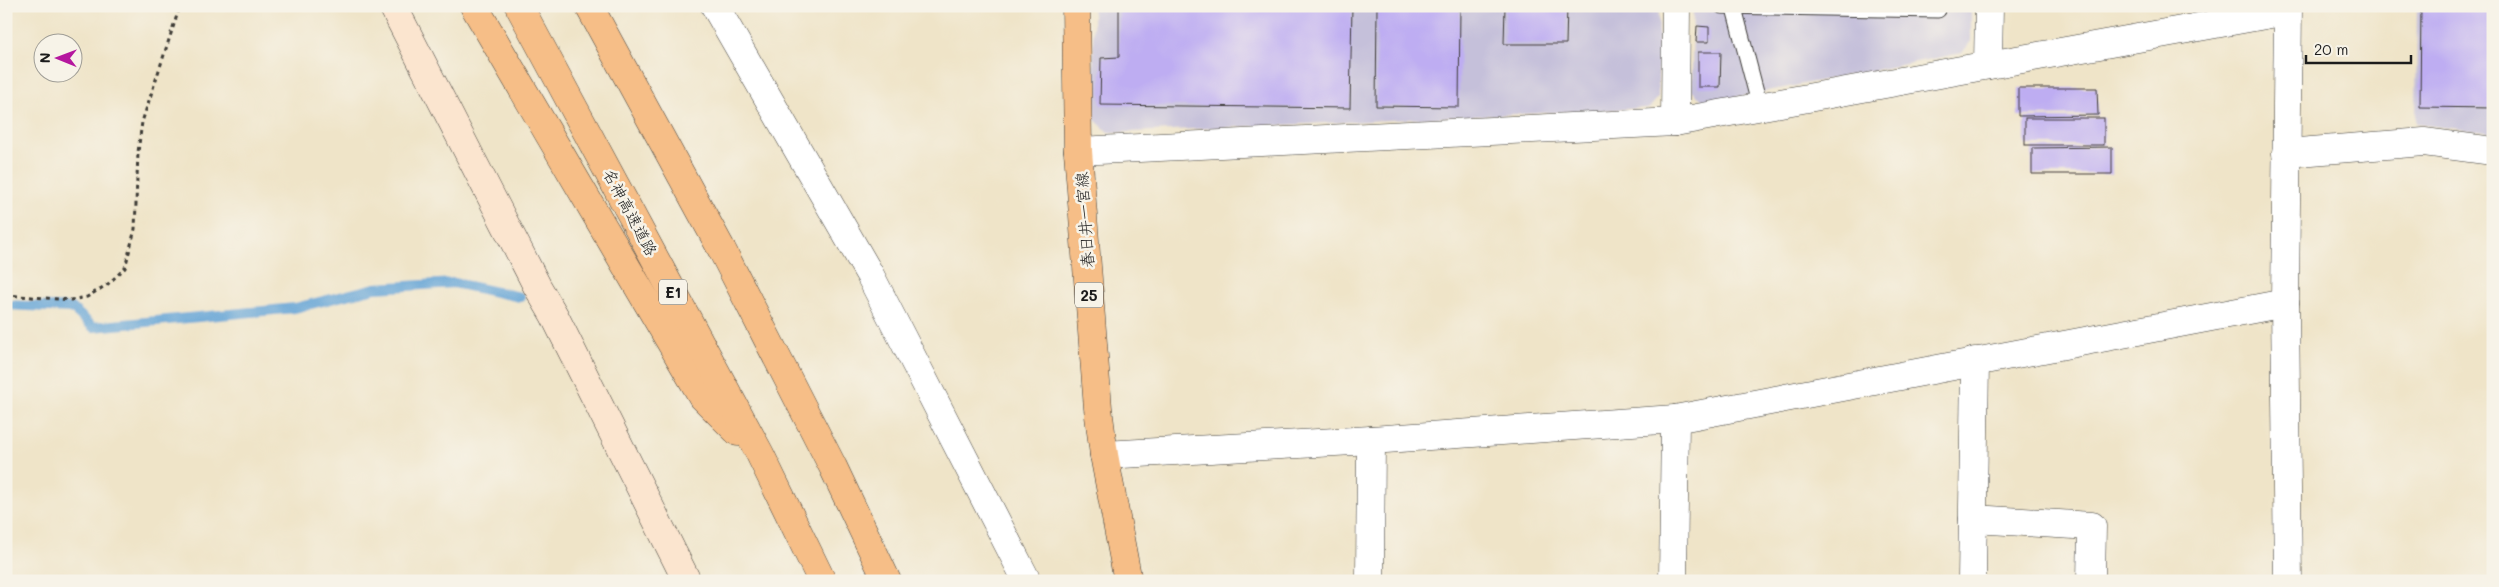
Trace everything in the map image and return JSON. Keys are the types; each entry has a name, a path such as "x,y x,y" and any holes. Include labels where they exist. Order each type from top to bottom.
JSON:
{"main road":[{"path":"474,6 702,396 760,454"},
{"name":"名神高速道路","path":"520,6 760,454 822,581"},
{"path":"589,6 722,250 833,467 887,581"},
{"name":"春日井一宮線","path":"1076,6 1078,151 1098,408 1104,455 1128,581"}],"street":[{"path":"393,6 554,316 687,581"},
{"path":"715,6 870,275 1028,581"},
{"path":"1674,122 1676,6"},
{"path":"1988,65 1989,6"},
{"path":"1078,151 1674,122 2288,8 2285,303 2288,581"},
{"path":"2286,153 2424,142 2493,151"},
{"path":"1104,455 1371,440 1675,419 2285,303"},
{"path":"1972,581 1975,361"},
{"path":"1673,581 1675,419"},
{"path":"1370,581 1371,440"},
{"path":"1973,518 2092,526 2091,581"}],"lane":[{"path":"1760,107 1728,7 1938,10 1938,6"}],"path":[{"path":"6,295 71,300 87,297 108,284 124,268 134,229 138,152 142,122 180,6"}],"shaded area":[{"path":"1093,6 1659,6 1658,98 1649,108 1109,133 1094,119"},
{"path":"1693,6 1971,6 1971,41 1962,53 1706,103 1692,91"},
{"path":"2417,6 2493,6 2493,133 2416,124"}],"building":[{"path":"1119,6 1352,6 1350,108 1100,105 1101,58 1119,57"},
{"path":"1377,6 1460,6 1459,107 1376,106"},
{"path":"1505,6 1567,6 1566,44 1504,44"},
{"path":"2421,6 2493,6 2493,108 2420,107"},
{"path":"1697,26 1709,27 1709,42 1696,42"},
{"path":"1698,52 1721,52 1720,87 1698,87"},
{"path":"2018,88 2097,88 2098,115 2018,116"},
{"path":"2025,118 2104,118 2104,145 2025,145"},
{"path":"2112,147 2112,174 2032,174 2032,148"}],"waterway":[{"path":"6,305 72,308 93,327 295,308 375,288 454,283 520,297"}]}
